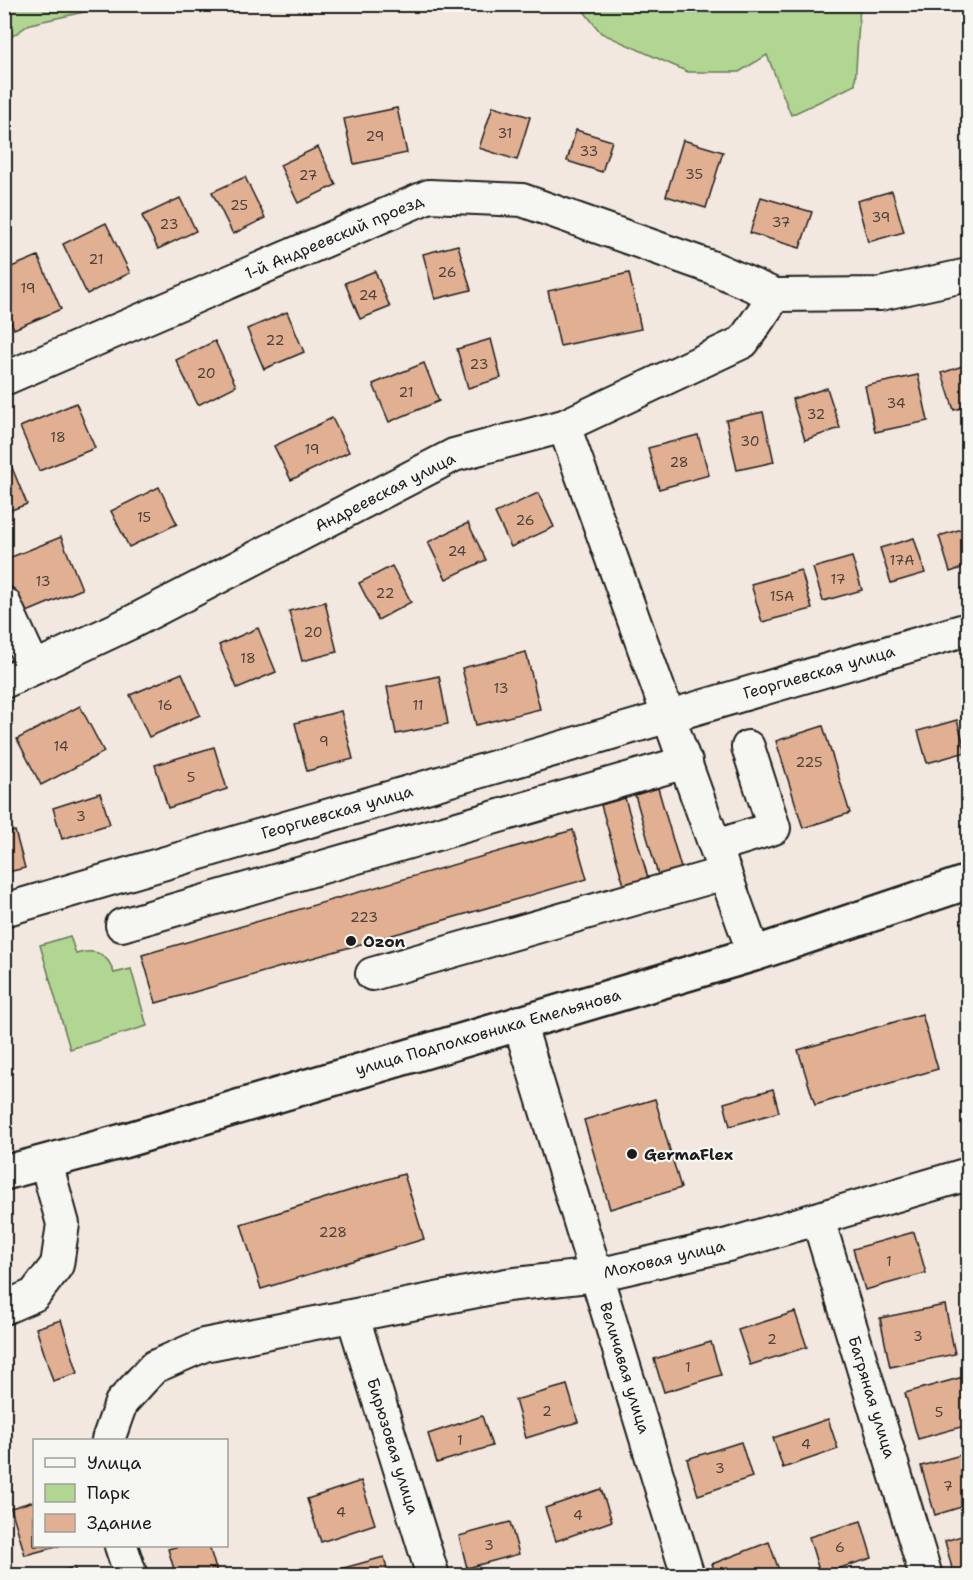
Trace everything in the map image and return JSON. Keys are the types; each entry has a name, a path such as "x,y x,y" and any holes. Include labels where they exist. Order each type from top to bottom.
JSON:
{"main road":[{"name":"улица Подполковника Емельянова","path":"4,1173 754,954 969,882"}],"street":[{"name":"1-й Андреевский проезд","path":"4,379 429,196 522,200 711,267 775,295"},
{"path":"775,295 880,294 969,275"},
{"name":"Андреевская улица","path":"4,682 130,623 454,455 564,426 743,342 775,295"},
{"path":"564,426 754,954"},
{"path":"4,603 34,668"},
{"name":"Георгиевская улица","path":"4,910 969,629"},
{"path":"372,974 720,859 774,828 748,747"},
{"path":"122,925 686,762"},
{"name":"Величавая улица","path":"519,1022 688,1575"},
{"path":"4,1308 34,1295 57,1265 63,1224 50,1177 41,1163"},
{"name":"Моховая улица","path":"108,1439 121,1403 154,1367 204,1346 507,1285 597,1275 728,1245 969,1174"},
{"name":"Багряная улица","path":"818,1219 926,1575"},
{"name":"Бирюзовая улица","path":"353,1317 433,1575"},
{"path":"123,1547 131,1575"}],"green space":[{"path":"5,4 116,5 30,24 5,41"},
{"path":"579,5 860,5 855,85 791,115 767,55 739,72 688,72 601,33"},
{"path":"70,936 76,954 95,952 100,954 108,961 114,973 131,969 147,1026 70,1049 40,945"}],"building":[{"path":"493,106 530,117 517,160 479,148"},
{"path":"397,108 407,153 354,164 344,119"},
{"path":"576,130 612,141 602,172 567,161"},
{"path":"683,140 723,152 706,208 666,196"},
{"path":"318,147 336,185 298,203 280,165"},
{"path":"245,177 265,218 233,234 212,192"},
{"path":"892,191 904,232 868,242 857,201"},
{"path":"761,197 812,212 800,248 750,233"},
{"path":"180,198 196,231 158,249 142,216"},
{"path":"106,223 130,273 87,294 63,244"},
{"path":"458,245 471,290 435,299 423,254"},
{"path":"38,256 61,309 14,329 4,306 4,270"},
{"path":"375,271 390,307 360,319 345,283"},
{"path":"629,273 641,329 560,346 548,291"},
{"path":"287,312 304,352 264,369 247,329"},
{"path":"491,339 501,378 468,388 457,349"},
{"path":"215,341 236,386 198,405 176,360"},
{"path":"424,363 439,401 389,422 373,384"},
{"path":"968,364 968,406 954,410 942,373"},
{"path":"918,375 928,421 875,432 865,386"},
{"path":"827,388 840,428 805,440 792,399"},
{"path":"76,403 95,448 39,471 20,427"},
{"path":"763,412 774,462 737,470 726,420"},
{"path":"332,418 349,452 291,480 274,446"},
{"path":"698,435 709,475 659,489 648,448"},
{"path":"10,463 27,504 4,513 4,466"},
{"path":"159,487 177,524 129,547 111,511"},
{"path":"538,493 554,527 511,547 495,513"},
{"path":"468,523 486,560 446,579 428,542"},
{"path":"968,527 968,566 950,572 939,536"},
{"path":"61,537 82,589 22,614 4,572 4,560"},
{"path":"914,538 925,573 891,583 880,548"},
{"path":"852,557 862,590 823,601 813,568"},
{"path":"392,566 411,602 378,620 359,583"},
{"path":"801,570 812,609 762,622 751,584"},
{"path":"325,602 337,652 302,661 289,611"},
{"path":"258,628 276,672 237,688 219,645"},
{"path":"526,652 540,709 476,725 462,668"},
{"path":"182,673 200,715 149,737 130,695"},
{"path":"439,676 448,724 396,734 387,687"},
{"path":"80,706 104,752 41,785 17,739"},
{"path":"341,711 353,759 307,771 295,723"},
{"path":"957,720 966,752 927,763 918,731"},
{"path":"823,726 850,813 803,828 776,741"},
{"path":"214,747 227,789 168,808 155,765"},
{"path":"658,788 681,868 658,875 635,795"},
{"path":"100,793 110,824 62,839 53,808"},
{"path":"625,798 648,878 624,885 601,805"},
{"path":"573,830 587,879 156,1003 142,955"},
{"path":"15,831 25,868 4,873 4,834"},
{"path":"922,1014 938,1069 815,1105 798,1050"},
{"path":"773,1089 779,1112 730,1126 724,1103"},
{"name":"GermaFlex","path":"655,1099 681,1188 610,1209 584,1120"},
{"path":"404,1174 424,1239 261,1289 241,1224"},
{"path":"914,1232 926,1273 865,1290 853,1249"},
{"path":"945,1305 955,1354 890,1367 880,1318"},
{"path":"795,1312 807,1347 750,1365 738,1330"},
{"path":"61,1320 78,1373 53,1381 36,1328"},
{"path":"711,1342 721,1375 664,1392 654,1359"},
{"path":"963,1377 968,1399 968,1425 918,1439 905,1393"},
{"path":"567,1385 578,1422 526,1438 515,1400"},
{"path":"482,1416 492,1446 437,1463 428,1434"},
{"path":"828,1419 838,1449 783,1468 773,1438"},
{"path":"741,1442 752,1477 698,1495 687,1459"},
{"path":"968,1453 968,1505 935,1515 921,1466"},
{"path":"361,1481 375,1524 321,1542 307,1499"},
{"path":"601,1489 612,1521 556,1541 545,1508"},
{"path":"33,1501 33,1547 56,1547 25,1555 11,1508"},
{"path":"861,1521 872,1558 820,1574 809,1537"},
{"path":"510,1522 519,1554 467,1568 459,1536"},
{"path":"968,1534 968,1576 954,1576 945,1541"},
{"path":"769,1542 781,1576 717,1576 712,1564"},
{"path":"209,1547 218,1576 176,1576 168,1549"},
{"path":"384,1557 389,1576 330,1576 329,1572"},
{"path":"74,1567 77,1576 48,1576"}],"place":[{"name":"Ozon","path":"351,941"},
{"name":"GermaFlex","path":"632,1154"}]}
